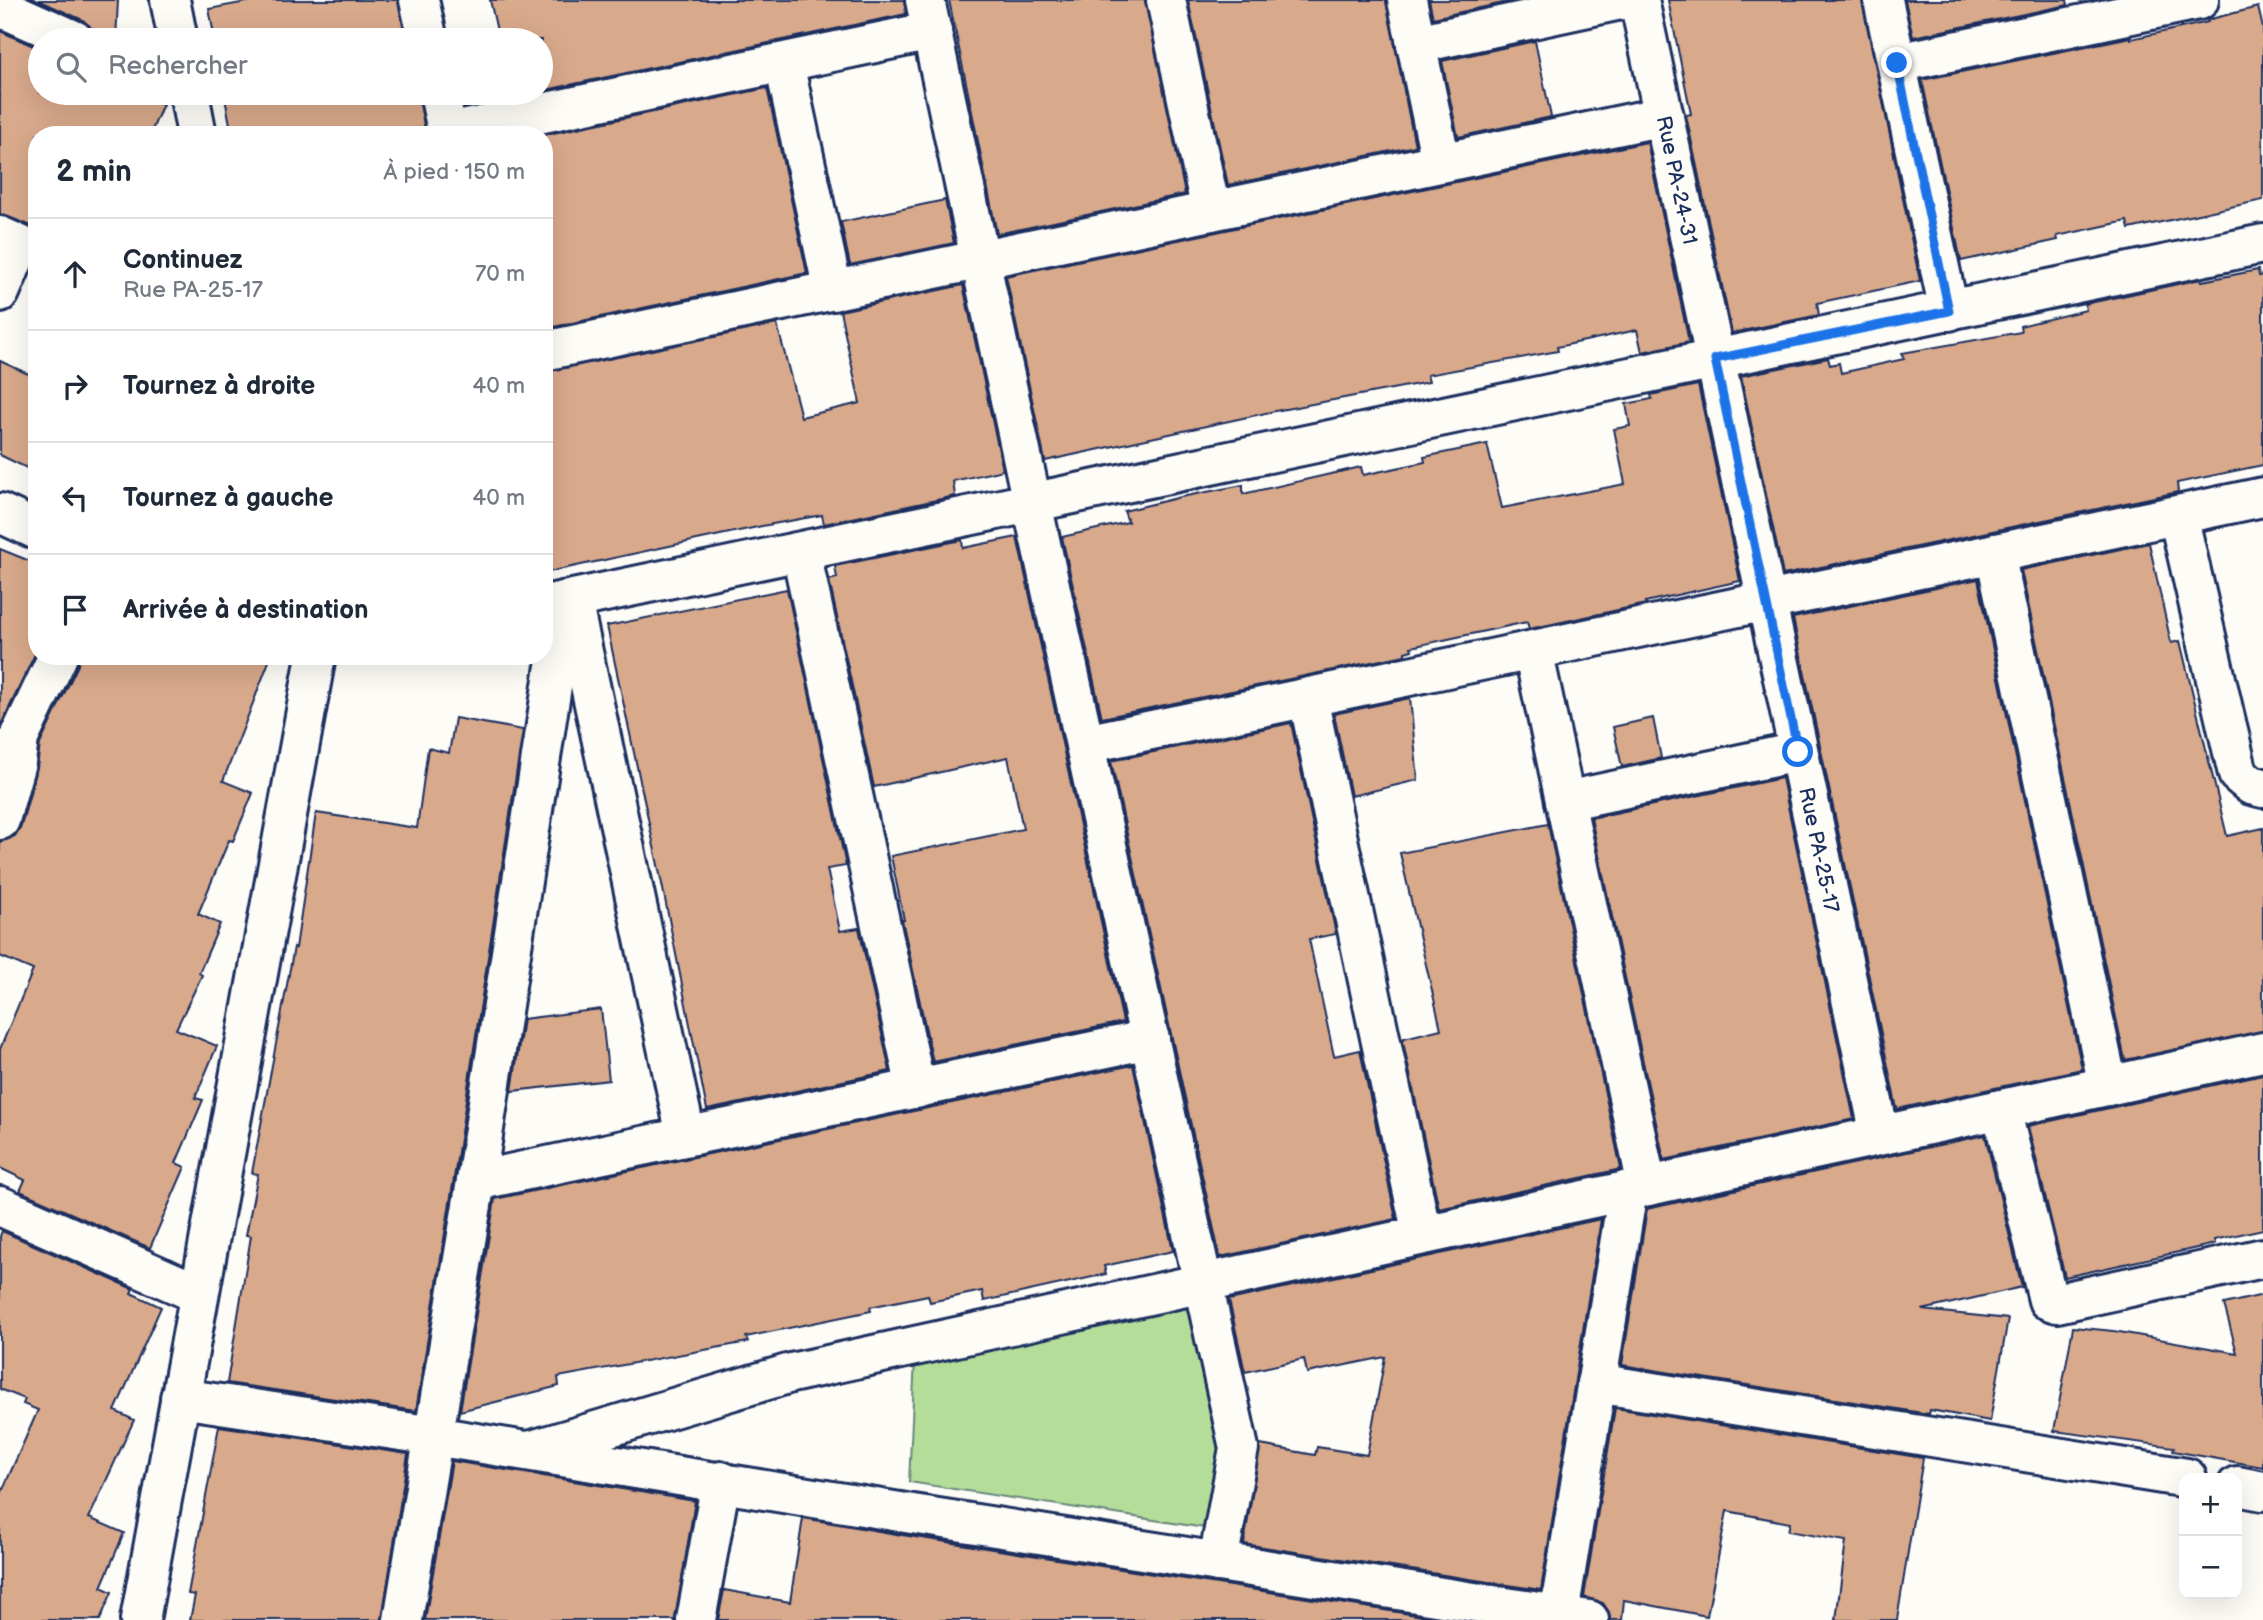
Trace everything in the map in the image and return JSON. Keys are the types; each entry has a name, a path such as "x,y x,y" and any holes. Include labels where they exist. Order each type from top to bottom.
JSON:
{"street":[{"path":"170,0 176,28"},
{"path":"419,0 425,28"},
{"path":"1166,0 1211,211"},
{"path":"1407,0 1441,162"},
{"path":"1416,44 1621,0"},
{"name":"Rue PA-24-31","path":"1639,0 1715,359"},
{"path":"1884,0 1949,311"},
{"path":"1897,63 2188,1"},
{"path":"0,6 48,28"},
{"path":"486,126 784,63 928,16 1239,1448 1218,1562"},
{"path":"784,63 833,291"},
{"path":"191,105 195,126"},
{"path":"442,105 446,126"},
{"path":"553,349 1664,116"},
{"path":"0,236 20,245 0,292"},
{"path":"560,602 2263,244"},
{"name":"Rue PA-25-17","path":"1715,359 1880,1135"},
{"path":"1084,744 2263,497"},
{"path":"0,513 28,526"},
{"path":"2178,515 2238,774 2251,785 2263,788"},
{"path":"801,552 916,1089"},
{"path":"1994,553 2108,1086"},
{"path":"560,602 686,1136"},
{"path":"553,650 560,602"},
{"path":"180,1398 721,1481 1568,1618 1596,1383 1638,1188 1565,801 1533,650"},
{"path":"0,820 8,759 54,665"},
{"path":"140,1620 314,665"},
{"path":"403,1620 476,1181 551,665"},
{"path":"1308,698 1422,1236"},
{"path":"1565,801 1798,752"},
{"path":"476,1181 1150,1040"},
{"path":"529,1451 791,1373 2263,1052"},
{"path":"2001,1109 2048,1300 2057,1303 2263,1258"},
{"path":"0,1206 199,1294"},
{"path":"1596,1383 2179,1477"},
{"path":"696,1620 721,1481"},
{"path":"2242,1487 2263,1491"}],"green space":[{"path":"1201,1300 1225,1447 1212,1529 909,1482 915,1358"}],"building":[{"path":"38,0 118,0 117,28 90,28 83,20"},
{"path":"257,0 398,0 404,28 213,28 209,9"},
{"path":"490,0 904,0 906,14 553,88 553,28 496,28"},
{"path":"949,0 1145,0 1185,194 997,234"},
{"path":"1188,0 1386,0 1415,146 1228,185"},
{"path":"1429,0 1517,0 1433,18"},
{"path":"1668,0 1862,0 1920,281 1817,303 1819,315 1732,333 1686,115 1691,114"},
{"path":"1905,0 2067,0 2068,5 1913,37"},
{"path":"2258,7 2263,28 2263,200 2129,229 2127,221 2057,236 2058,240 1961,261 1922,80 2131,39 2208,22 2207,20"},
{"path":"0,31 28,44 28,105 163,105 154,126 28,126 28,225 0,214"},
{"path":"1535,41 1551,117 1458,137 1442,61"},
{"path":"767,88 807,273 553,327 553,133"},
{"path":"226,105 420,105 424,126 230,126"},
{"path":"1647,142 1689,342 1642,352 1637,330 1557,347 1558,351 1427,375 1429,382 1275,411 1045,461 1006,276"},
{"path":"945,200 954,243 850,265 841,222"},
{"path":"2258,270 2259,276 2263,275 2263,465 2177,483 2178,492 1783,575 1741,376 1828,358 1830,365 1839,363 1841,373 1904,359 1902,353 2021,332 2020,326 2086,310 2085,304 2201,279 2202,281"},
{"path":"963,285 1003,470 953,481 955,496 824,524 822,515 762,526 553,571 553,370 777,324 801,417 860,403 840,311"},
{"path":"0,361 28,374 28,469 0,455"},
{"path":"1698,385 1740,581 1529,629 1527,622 1411,647 1412,650 1405,652 1405,655 1102,718 1062,537 1128,522 1124,511 1181,497 1243,485 1243,494 1361,467 1363,475 1425,462 1424,457 1487,444 1502,508 1625,484 1614,429 1630,426 1626,404 1652,399 1651,395"},
{"path":"1017,537 1123,1022 933,1062 891,856 1023,829 1008,757 874,787 829,580 837,578 835,566 962,540 963,548"},
{"path":"2149,543 2171,643 2180,641 2227,836 2263,828 2263,1031 2125,1060 2021,570"},
{"path":"0,549 28,560 30,665 0,727"},
{"path":"1978,579 2082,1069 1897,1109 1793,618"},
{"path":"787,589 846,866 827,869 840,931 859,928 890,1071 707,1110 607,626"},
{"path":"78,665 268,665 223,781 253,793 233,841 229,840 198,914 220,924 199,973 202,975 176,1029 217,1046 195,1098 203,1100 176,1163 185,1167 150,1248 20,1191 25,1180 0,1168 0,1049 33,970 0,956 0,841 15,836 21,826 37,768 40,744"},
{"path":"1410,698 1418,780 1351,796 1334,714"},
{"path":"455,718 523,730 416,1411 227,1383 251,1236 246,1235 258,1174 252,1173 294,947 296,948 316,813 417,828 428,748 449,753"},
{"path":"1653,718 1661,758 1622,767 1613,727"},
{"path":"1291,723 1336,934 1309,939 1321,996 1334,1056 1360,1050 1396,1219 1220,1257 1111,761"},
{"path":"1782,778 1854,1119 1664,1160 1591,818"},
{"path":"1548,824 1621,1169 1439,1209 1403,1042 1404,1038 1441,1029 1400,853"},
{"path":"601,1009 609,1080 512,1091 523,1019"},
{"path":"1133,1065 1173,1251 1104,1266 1106,1274 984,1301 982,1291 930,1302 928,1295 870,1307 871,1311 746,1337 748,1342 558,1377 559,1386 460,1411 495,1199"},
{"path":"2263,1074 2263,1229 2214,1240 2215,1244 2065,1277 2028,1126"},
{"path":"1985,1135 2022,1287 1922,1310 2008,1319 1990,1421 1930,1410 1929,1414 1622,1365 1647,1209"},
{"path":"1601,1219 1541,1590 1244,1544 1260,1445 1315,1455 1317,1447 1367,1455 1385,1357 1307,1373 1304,1359 1245,1372 1229,1300"},
{"path":"2,1231 133,1289 131,1293 161,1307 115,1411 134,1420 89,1518 124,1533 101,1587 112,1592 100,1620 0,1620 0,1496 38,1410 23,1404 25,1399 0,1389"},
{"path":"2263,1295 2263,1467 2173,1451 2174,1447 2054,1431 2073,1327 2114,1331 2237,1353 2224,1304"},
{"path":"1615,1408 1923,1458 1897,1620 1836,1620 1846,1541 1788,1531 1790,1523 1727,1511 1707,1616 1624,1600 1622,1620 1610,1620 1609,1612 1603,1603 1584,1597"},
{"path":"219,1426 408,1454 382,1620 190,1620 195,1595 188,1594"},
{"path":"452,1461 695,1501 675,1620 425,1620"},
{"path":"803,1518 1448,1620 718,1620 724,1590 790,1602"}],"route":[{"path":"1798,752 1715,359 1949,311 1897,63"}]}
